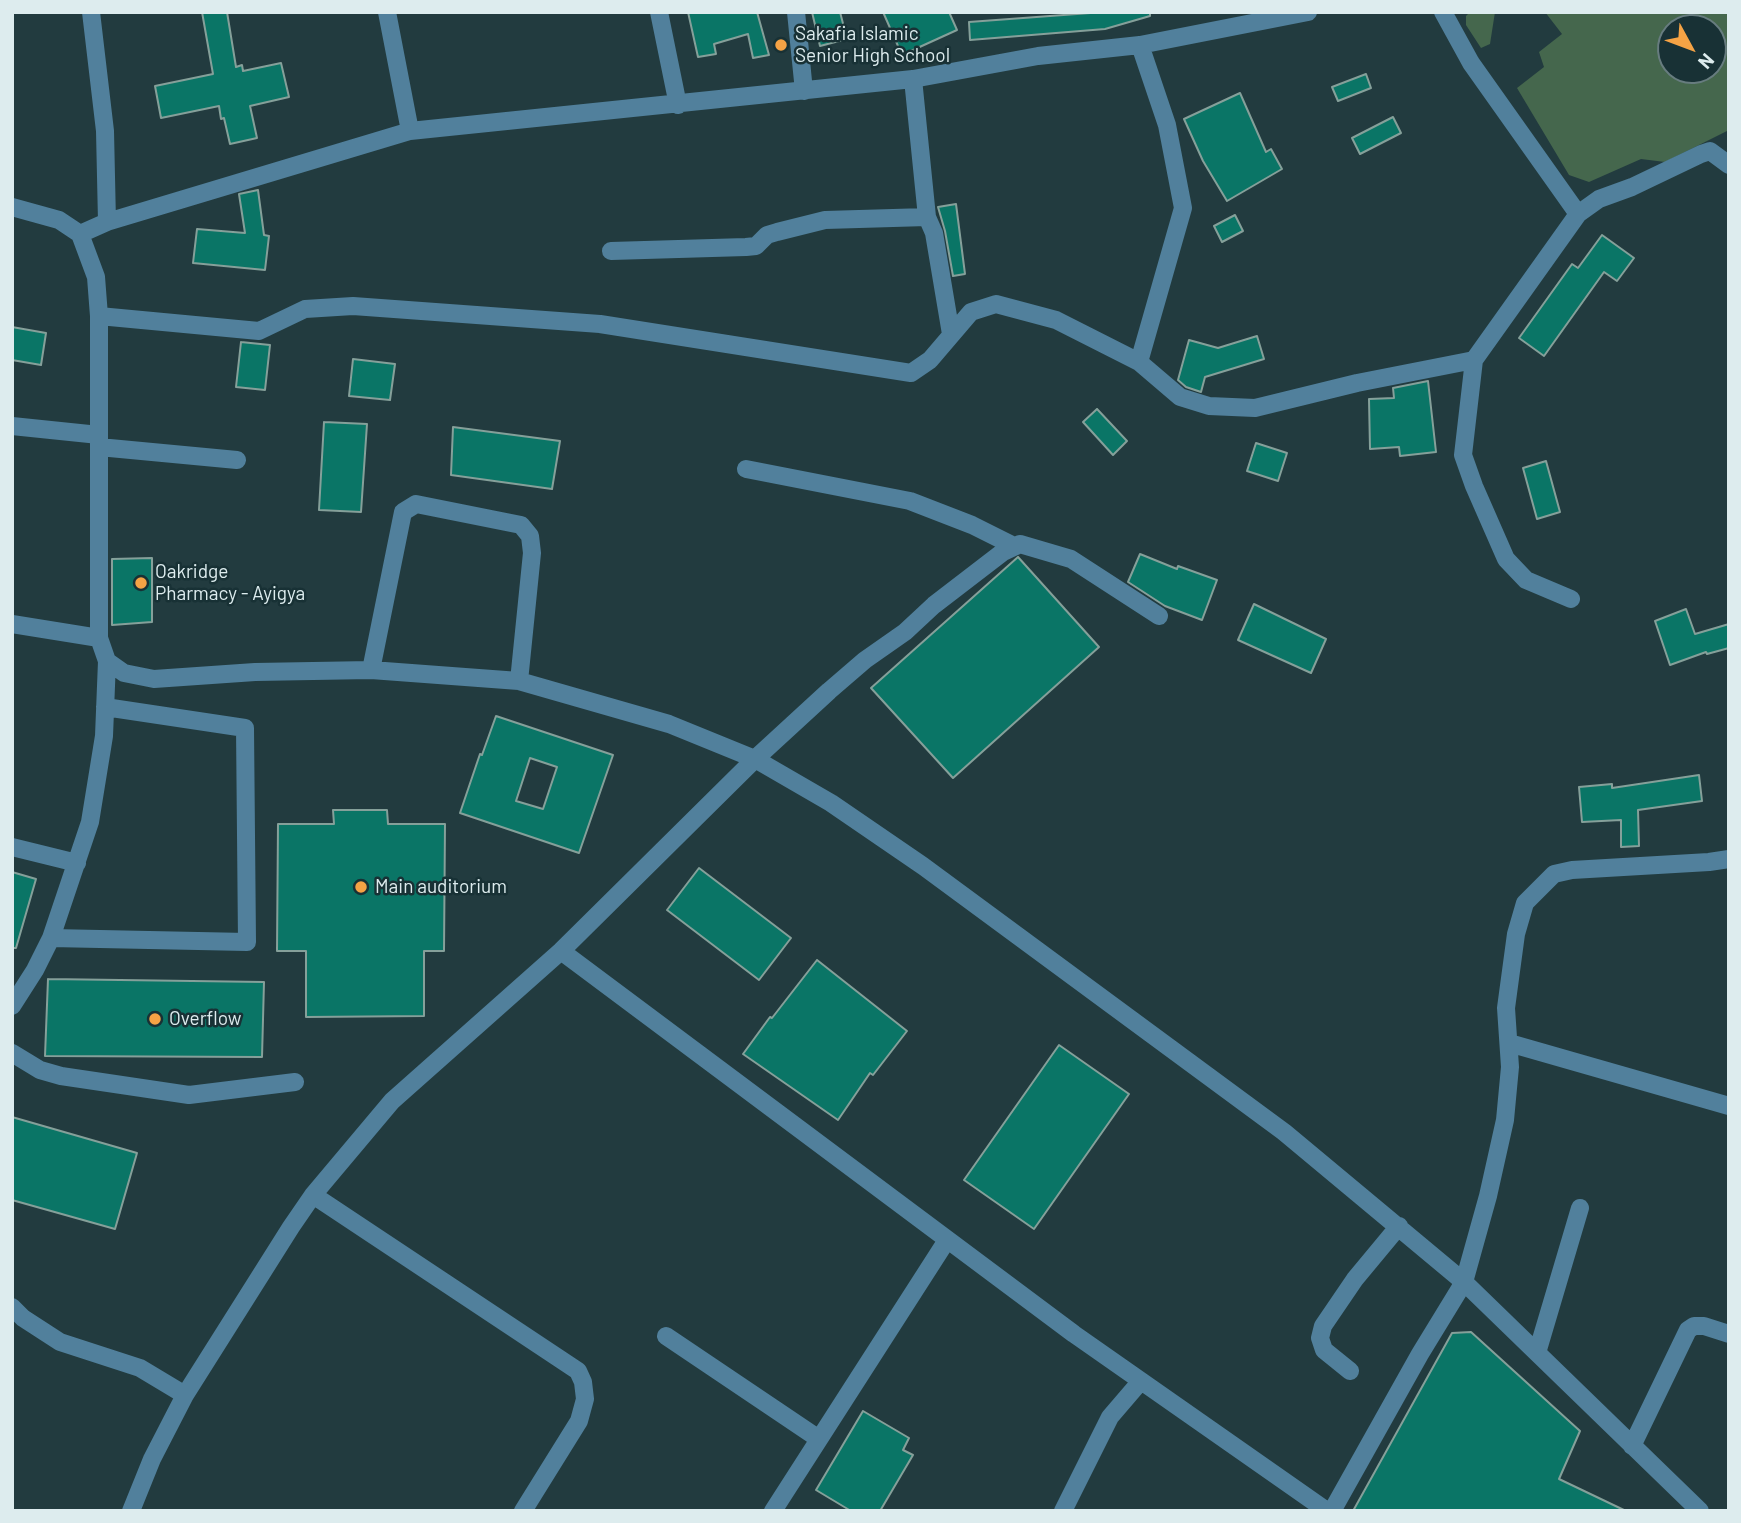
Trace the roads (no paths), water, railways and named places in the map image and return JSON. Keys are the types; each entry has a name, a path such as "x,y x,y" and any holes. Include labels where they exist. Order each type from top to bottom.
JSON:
{"street":[{"path":"91,12 106,131 107,222"},
{"path":"387,12 410,131"},
{"path":"659,12 678,105"},
{"path":"796,12 804,90"},
{"path":"80,234 107,222 410,131 913,79 1038,56 1140,45 1308,12"},
{"path":"1443,12 1471,63 1578,214"},
{"path":"1139,362 1183,208 1167,124 1140,45"},
{"path":"913,79 927,217 934,233 951,334"},
{"path":"1571,599 1526,580 1506,559 1474,486 1463,455 1474,360 1578,214 1599,199 1710,151 1729,165"},
{"path":"12,207 58,220 80,234 96,277 99,316 99,638 107,661 104,736 90,822 51,939 12,1006"},
{"path":"611,251 756,246 766,235 825,220 927,217"},
{"path":"99,316 259,331 305,309 366,307 600,324 911,373 930,360 971,312 996,304 1056,320 1139,362 1180,397 1209,406 1255,408 1356,383 1474,360"},
{"path":"12,426 237,460"},
{"path":"746,469 910,501 972,525 1014,546"},
{"path":"371,670 403,512 416,504 521,525 530,536 532,553 519,681"},
{"path":"131,1511 152,1459 185,1395 313,1195 392,1101 561,951 755,759 865,660 905,632 934,605 1020,544 1071,559 1159,616"},
{"path":"12,624 99,638"},
{"path":"107,661 124,673 154,679 255,672 371,670 519,681 669,724 755,759 831,803 923,866 1284,1132 1464,1282 1700,1511"},
{"path":"51,939 247,942 245,728 105,707"},
{"path":"12,847 77,863"},
{"path":"1332,1511 1420,1354 1464,1282 1488,1196 1505,1120 1510,1067 1506,1008 1516,934 1525,903 1554,874 1573,870 1729,859"},
{"path":"561,951 1140,1382 1327,1511"},
{"path":"1509,1043 1729,1106"},
{"path":"12,1053 40,1070 61,1076 189,1095 295,1082"},
{"path":"313,1195 578,1371 583,1382 585,1399 579,1421 523,1511"},
{"path":"1537,1353 1580,1208"},
{"path":"1350,1371 1324,1350 1320,1338 1323,1326 1355,1279 1399,1226"},
{"path":"773,1511 947,1240"},
{"path":"12,1307 23,1318 60,1342 139,1367 185,1395"},
{"path":"1632,1446 1688,1330 1694,1326 1704,1326 1729,1334"},
{"path":"666,1336 819,1439"},
{"path":"1063,1511 1110,1417 1140,1382"}],"place":[{"name":"Sakafia Islamic Senior High School","path":"781,45"},
{"name":"Oakridge Pharmacy - Ayigya","path":"141,583"},
{"name":"Main auditorium","path":"361,887"},
{"name":"Overflow","path":"155,1019"}]}
